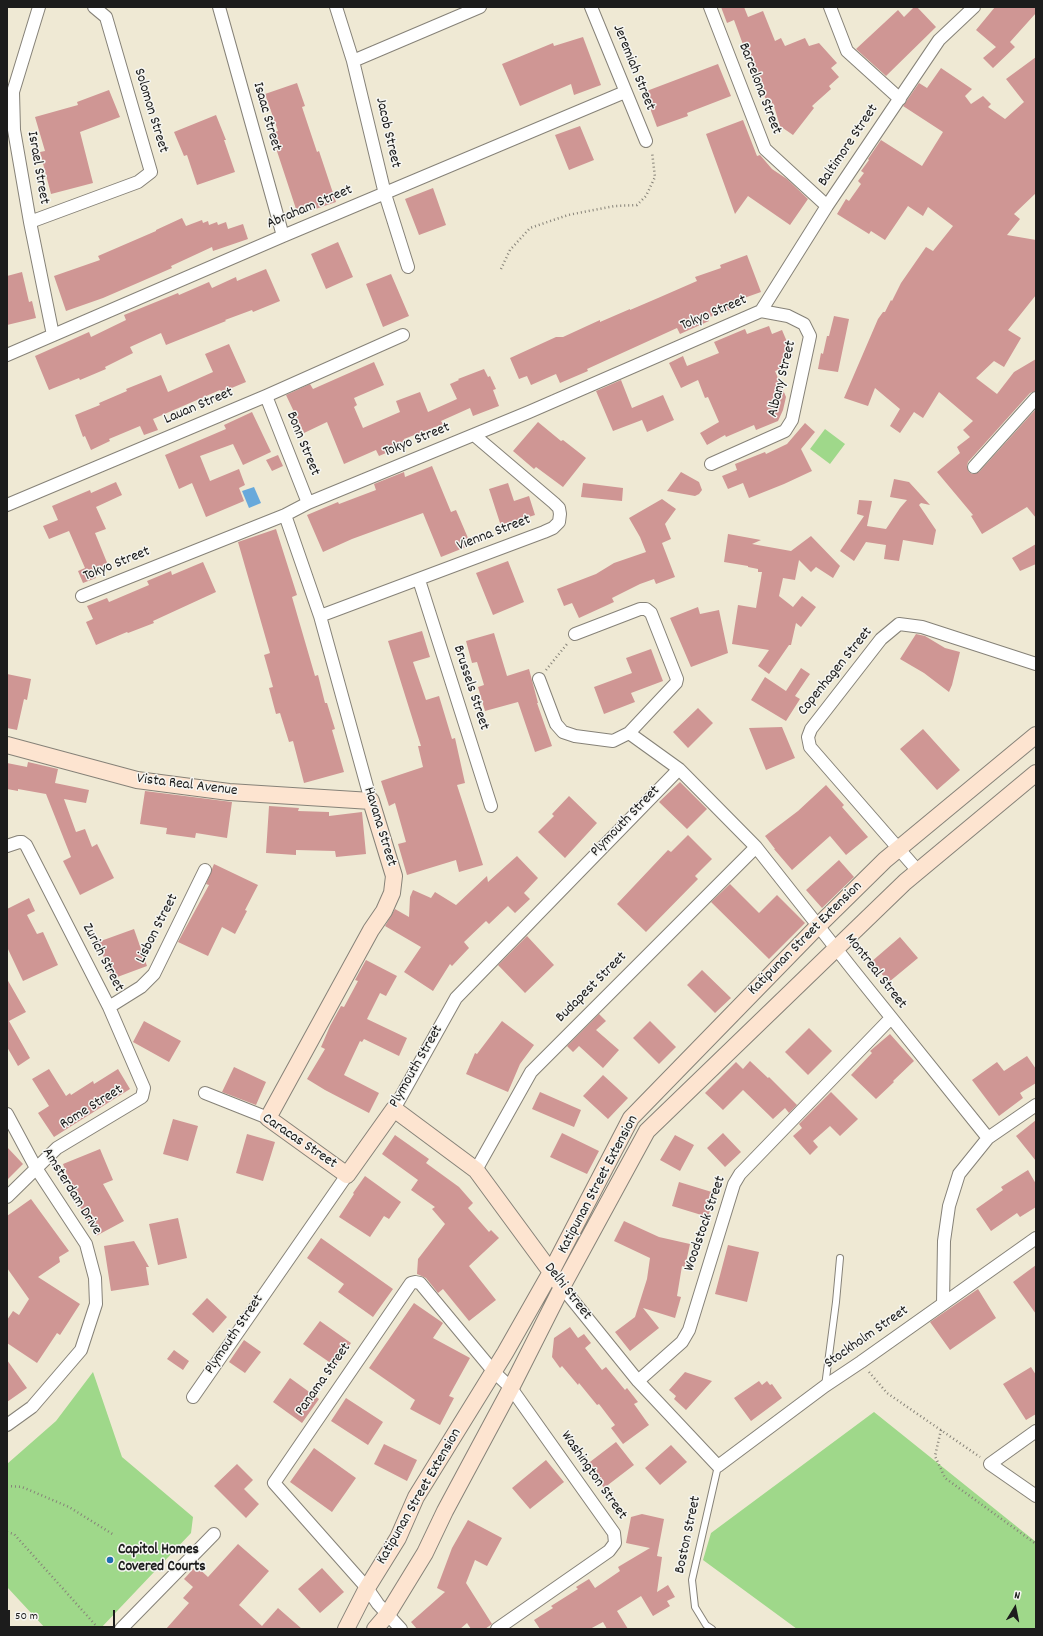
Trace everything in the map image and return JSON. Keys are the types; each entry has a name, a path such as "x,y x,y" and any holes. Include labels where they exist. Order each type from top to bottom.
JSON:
{"street":[{"name":"Israel Street","path":"39,7 13,92 14,130 30,222 53,335"},
{"name":"Solomon Street","path":"30,222 138,182 151,172 106,17 94,7"},
{"name":"Isaac Street","path":"219,7 283,236"},
{"name":"Jacob Street","path":"336,7 353,61 385,194 408,267"},
{"path":"353,61 480,7"},
{"name":"Jeremiah Street","path":"591,7 646,141"},
{"name":"Barcelona Street","path":"710,7 765,149 827,206"},
{"path":"830,7 847,51 900,99"},
{"name":"Baltimore Street","path":"761,311 827,206 939,40 970,8"},
{"name":"Abraham Street","path":"7,355 283,236 626,92"},
{"name":"Tokyo Street","path":"82,596 285,514 308,503 474,435 761,311"},
{"name":"Albany Street","path":"711,464 785,431 792,420 810,336 804,324 788,316 761,311"},
{"name":"Lauan Street","path":"7,505 266,396 403,335"},
{"name":"Bonn Street","path":"266,396 308,503"},
{"path":"974,467 1036,398"},
{"name":"Vienna Street","path":"320,616 544,532 553,528 559,522 559,508 474,435"},
{"name":"Havana Street","path":"268,1118 370,930 384,911 392,893 394,876 371,801 320,616 285,514"},
{"name":"Brussels Street","path":"419,580 491,806"},
{"path":"539,679 556,724 564,732 575,736 613,741 629,733 677,679 651,613 646,609 640,609 575,634"},
{"name":"Copenhagen Street","path":"918,870 810,748 808,738 811,728 881,639 899,624 922,627 1036,664"},
{"name":"Montreal Street","path":"629,733 679,769 756,847 988,1138"},
{"name":"Katipunan Street Extension","path":"346,1629 367,1588 398,1538 416,1497 494,1372 552,1272 631,1118 818,926 900,848 1036,735"},
{"name":"Vista Real Avenue","path":"7,745 137,780 229,792 371,801"},
{"name":"Plymouth Street","path":"193,1397 394,1109 456,998 679,769"},
{"name":"Katipunan Street Extension","path":"375,1629 388,1615 425,1554 445,1511 511,1388 562,1286 647,1131 918,870 1036,773"},
{"name":"Zurich Street","path":"7,846 18,842 22,842 26,845 109,1007 144,1088 142,1097"},
{"name":"Budapest Street","path":"476,1170 531,1072 756,847"},
{"name":"Lisbon Street","path":"109,1007 141,987 154,974 205,870"},
{"name":"Woodstock Street","path":"638,1381 682,1342 689,1330 734,1184 740,1174 891,1018"},
{"name":"Caracas Street","path":"204,1093 268,1118 347,1175"},
{"name":"Rome Street","path":"7,1197 58,1148 142,1097"},
{"path":"943,1304 944,1241 949,1206 959,1174 988,1138 1036,1105"},
{"name":"Delhi Street","path":"394,1109 476,1170 562,1286 638,1381 718,1466"},
{"name":"Amsterdam Drive","path":"7,1114 36,1168 86,1244 95,1278 96,1304 81,1350 32,1407 7,1425"},
{"name":"Stockholm Street","path":"718,1466 825,1386 1036,1238"},
{"name":"Panama Street","path":"367,1588 274,1486 274,1482 410,1283 420,1283 494,1372"},
{"name":"Washington Street","path":"494,1372 511,1388 614,1533 615,1543 609,1552 497,1629"},
{"path":"1036,1431 990,1464 1036,1496"},
{"path":"120,1629 214,1534"},
{"path":"367,1588 378,1604 401,1629"}],"lane":[{"path":"825,1386 840,1258"},
{"name":"Boston Street","path":"712,1629 706,1625 695,1607 692,1580 718,1466"}],"path":[{"path":"501,269 510,250 530,228 568,215 615,206 637,205 646,196 655,177 651,150 646,141"},
{"path":"539,679 575,634"},
{"path":"861,1362 886,1393 990,1464"},
{"path":"941,1430 935,1456 945,1478 1011,1524 1036,1544"},
{"path":"7,1486 22,1487 69,1507 114,1535"},
{"path":"7,1532 14,1534 99,1629"}],"green space":[{"path":"825,429 845,444 830,464 810,449"},
{"path":"93,1372 122,1457 193,1517 191,1533 100,1629 46,1629 7,1587 7,1464 56,1421"},
{"path":"874,1412 1036,1542 1036,1629 797,1629 703,1560 711,1533"}],"water":[{"path":"254,487 261,503 249,508 242,491"}],"building":[{"path":"721,7 744,7 748,17 763,11 775,41 781,38 785,46 805,38 809,46 819,43 837,63 831,68 839,77 829,86 831,89 812,106 814,108 793,135 780,126 773,103 768,105 758,80 760,79 748,49 745,50 734,20 727,23"},
{"path":"914,7 917,7 936,27 886,76 856,49 898,10 904,17"},
{"path":"995,7 1036,7 1036,13 1010,42 1015,47 993,68 983,58 996,47 976,30"},
{"path":"583,37 601,85 574,95 571,84 520,106 502,64 553,43 554,46"},
{"path":"1036,57 1036,193 1014,214 1020,219 1007,235 1036,240 1036,295 1008,330 1021,338 1004,367 994,361 976,378 997,394 1014,372 1036,359 1036,391 1030,393 968,462 967,466 969,472 972,474 979,472 1036,409 1036,518 1027,507 982,534 971,516 973,515 937,472 960,453 957,447 970,437 963,430 973,421 939,392 923,418 914,412 900,433 890,426 900,409 875,388 868,406 844,398 878,319 883,312 885,312 901,283 926,247 933,251 953,226 928,207 923,216 908,206 885,240 871,231 869,234 837,214 846,199 849,201 861,184 858,181 864,173 861,171 881,140 922,166 943,132 903,106 919,83 927,88 941,68 972,89 965,96 971,104 983,96 991,104 988,107 1005,119 1024,102 1006,79"},
{"path":"718,64 731,96 687,113 688,116 657,127 644,92"},
{"path":"297,83 305,106 302,107 336,202 298,215 271,133 278,131 265,94"},
{"path":"109,90 120,117 80,132 93,183 51,194 40,152 45,151 35,117 78,105 77,102"},
{"path":"216,115 226,140 224,140 235,172 197,185 187,155 184,156 174,132"},
{"path":"743,120 757,156 760,155 772,169 787,179 808,199 790,225 748,196 735,214 706,134"},
{"path":"580,126 594,160 569,170 555,135"},
{"path":"433,188 446,225 419,235 405,199"},
{"path":"182,218 186,226 202,220 203,223 208,221 209,225 217,222 218,225 226,222 228,229 243,224 248,239 213,251 212,247 171,266 172,268 103,298 66,311 54,276 100,260 98,256"},
{"path":"338,242 353,277 326,289 311,254"},
{"path":"747,255 761,292 730,303 732,309 707,318 709,321 680,334 677,328 560,383 556,374 531,385 527,376 519,379 510,358 556,337 563,337 600,320 600,322 658,298 697,281 695,277 721,268 720,265"},
{"path":"266,269 280,301 253,312 252,310 225,320 226,321 166,345 161,333 130,347 133,353 105,367 106,369 80,380 79,378 49,390 35,356 89,332 91,337 126,320 124,315 178,293 179,295 209,282 212,288 236,277 237,281"},
{"path":"22,272 29,302 32,301 36,318 7,325 7,276"},
{"path":"391,274 409,316 383,327 366,284"},
{"path":"834,316 849,319 838,372 818,369 821,353 823,354"},
{"path":"769,326 772,334 782,330 793,356 782,360 784,368 775,371 786,397 783,410 778,421 756,430 754,425 726,437 725,435 707,445 700,433 719,422 708,397 705,398 698,380 681,388 669,363 683,356 687,366 719,353 714,342 745,329 747,334"},
{"path":"229,344 246,382 222,392 220,390 153,419 158,430 144,435 140,426 109,439 110,441 91,450 85,436 83,437 75,415 100,405 99,403 127,391 126,389 161,375 168,392 213,372 205,354"},
{"path":"374,362 384,385 354,398 357,405 354,407 363,428 400,412 396,401 420,392 428,412 457,399 450,384 459,380 458,379 484,369 488,377 490,376 496,389 493,390 499,406 473,416 470,408 441,421 443,424 404,439 407,444 379,456 376,450 344,464 327,422 304,433 286,395 310,384 313,389"},
{"path":"621,380 632,408 663,395 674,420 647,432 642,420 613,431 596,391"},
{"path":"252,412 271,452 243,465 233,444 200,456 210,481 239,469 245,485 239,488 244,501 206,517 192,483 179,489 165,455 226,429 224,425"},
{"path":"538,422 561,441 563,440 586,458 563,487 536,467 534,469 513,451"},
{"path":"805,423 815,432 801,449 812,471 749,498 743,483 728,489 722,476 737,470 735,464 765,452 766,454 787,444"},
{"path":"278,455 283,466 272,471 266,460"},
{"path":"432,466 451,512 456,510 471,545 441,557 423,513 352,539 323,552 307,515 338,502 339,504 376,490 374,484 404,472 405,477"},
{"path":"681,472 699,482 702,490 699,494 695,496 667,491"},
{"path":"894,479 909,482 930,505 921,503 919,505 936,530 933,545 903,540 899,561 884,559 886,545 866,542 854,561 840,551 864,516 857,514 859,500 872,501 867,526 886,529 907,500 890,497"},
{"path":"116,482 122,495 96,507 106,529 95,533 108,565 93,571 96,578 83,583 78,571 85,568 69,531 49,539 43,526 58,520 52,506 90,490 91,493"},
{"path":"508,483 514,501 529,496 535,515 501,526 489,489"},
{"path":"583,483 623,488 622,501 581,497"},
{"path":"662,499 676,509 665,524 671,539 662,543 675,577 656,584 654,579 640,584 612,598 614,602 579,618 572,603 564,606 557,589 596,574 614,563 646,552 640,537 629,518"},
{"path":"276,529 297,595 292,597 315,676 318,675 325,703 327,703 335,729 332,730 344,772 304,783 293,741 289,742 280,713 276,714 269,688 273,687 264,655 270,653 238,542"},
{"path":"728,534 761,540 752,544 791,551 811,536 840,566 833,578 816,567 811,572 799,560 795,580 783,578 779,596 793,607 802,596 816,607 801,627 796,623 791,645 789,645 769,674 758,666 769,650 732,644 738,605 756,608 762,572 758,572 758,569 748,566 724,562"},
{"path":"1036,544 1036,564 1020,571 1012,558"},
{"path":"508,561 524,602 493,615 476,573"},
{"path":"203,562 216,592 153,621 154,623 96,645 86,622 93,619 87,606 107,598 109,602 149,585 147,581 171,571 172,575"},
{"path":"698,607 700,614 719,610 728,653 691,667 670,618"},
{"path":"422,631 430,657 413,662 426,700 439,696 452,739 455,738 465,783 457,785 483,865 459,872 456,860 407,875 398,844 406,842 395,803 389,806 381,781 423,767 418,746 421,746 388,641"},
{"path":"494,633 507,676 529,669 537,703 552,746 535,752 518,702 485,711 478,687 484,685 477,662 472,663 466,641"},
{"path":"916,634 925,636 945,648 960,652 949,692 924,673 900,659"},
{"path":"651,649 663,681 631,693 635,702 604,714 594,687 632,673 626,658"},
{"path":"801,668 810,674 795,696 800,699 786,721 751,700 765,677 786,691"},
{"path":"7,674 31,679 27,700 24,699 17,730 7,728"},
{"path":"698,708 713,723 688,748 673,732"},
{"path":"782,727 795,758 766,770 749,728"},
{"path":"923,729 960,770 937,790 900,749"},
{"path":"28,762 58,769 55,783 89,790 86,803 64,799 76,832 85,829 92,847 97,844 114,878 80,895 63,861 71,857 46,794 18,789 18,791 7,789 7,763 27,767"},
{"path":"680,782 707,809 687,829 659,802"},
{"path":"826,785 844,805 842,807 868,837 846,855 830,836 792,870 765,836 798,811"},
{"path":"145,791 232,802 227,838 196,833 195,838 166,834 167,828 140,824"},
{"path":"569,796 597,823 565,858 538,832 554,816 552,814"},
{"path":"269,806 299,808 298,811 329,812 329,816 362,812 366,854 336,857 335,851 296,850 296,855 266,853"},
{"path":"688,835 712,859 695,876 698,879 646,932 617,904 668,850 671,852"},
{"path":"517,856 538,878 524,893 530,899 515,913 508,906 489,924 486,921 464,942 469,948 452,966 450,964 433,991 404,972 421,947 385,926 395,909 409,917 410,897 413,890 431,898 435,892 456,905 487,876 488,882"},
{"path":"839,860 854,877 822,908 806,890"},
{"path":"214,864 258,885 235,934 222,927 208,956 178,942 209,885 206,884"},
{"path":"730,884 759,913 777,895 805,923 769,959 711,902"},
{"path":"29,898 35,911 27,915 37,934 43,932 58,965 23,981 7,947 7,909"},
{"path":"134,929 147,966 112,979 98,942"},
{"path":"527,936 554,965 525,993 498,965"},
{"path":"900,937 918,958 889,982 871,962"},
{"path":"366,960 397,976 386,996 380,993 367,1019 407,1038 399,1056 364,1039 362,1042 360,1041 344,1075 379,1093 369,1113 307,1079 325,1049 321,1047 330,1026 341,1006 344,1007 358,981 355,980"},
{"path":"702,970 731,998 715,1013 687,985"},
{"path":"7,979 26,1012 9,1021 30,1058 18,1066 7,1047"},
{"path":"599,1014 606,1021 596,1030 619,1050 603,1068 579,1046 573,1052 567,1046"},
{"path":"144,1021 181,1041 169,1062 133,1042"},
{"path":"502,1021 534,1045 520,1064 508,1092 466,1074 475,1053 477,1054"},
{"path":"650,1021 676,1047 659,1064 633,1038"},
{"path":"809,1028 832,1051 808,1075 785,1052"},
{"path":"890,1034 914,1061 876,1099 851,1075 872,1053 870,1051"},
{"path":"1027,1056 1036,1069 1036,1083 1020,1093 1023,1098 999,1116 972,1080 997,1062 1004,1071"},
{"path":"750,1061 768,1078 769,1077 797,1105 789,1113 785,1108 773,1119 743,1090 723,1110 705,1093 736,1062 743,1069"},
{"path":"234,1067 266,1082 256,1105 222,1092"},
{"path":"49,1069 66,1096 70,1093 71,1095 93,1081 94,1084 118,1069 130,1089 54,1137 38,1113 49,1106 32,1079"},
{"path":"603,1075 628,1098 608,1119 583,1096"},
{"path":"540,1092 581,1110 574,1127 532,1109"},
{"path":"831,1092 858,1119 840,1136 830,1126 813,1141 818,1147 810,1155 793,1136 802,1128 799,1124"},
{"path":"173,1119 198,1126 188,1161 163,1154"},
{"path":"1036,1120 1036,1161 1016,1136"},
{"path":"562,1133 599,1151 587,1174 550,1157"},
{"path":"723,1133 741,1152 725,1167 707,1148"},
{"path":"247,1134 275,1142 263,1181 236,1173"},
{"path":"395,1135 429,1159 426,1163 459,1187 473,1203 468,1208 489,1232 491,1230 499,1238 469,1266 496,1300 469,1321 443,1289 438,1293 426,1278 417,1274 418,1259 445,1224 432,1209 435,1207 411,1190 418,1180 382,1154"},
{"path":"675,1135 694,1145 680,1171 660,1160"},
{"path":"7,1147 23,1164 7,1180"},
{"path":"100,1149 113,1180 103,1184 124,1221 96,1236 77,1201 63,1164"},
{"path":"1028,1170 1036,1184 1036,1207 1020,1217 1017,1213 991,1231 976,1209 1003,1190 1001,1187"},
{"path":"365,1176 401,1202 389,1219 384,1216 370,1237 339,1217"},
{"path":"679,1182 715,1193 708,1217 672,1206"},
{"path":"31,1199 69,1251 59,1257 60,1262 38,1277 80,1304 60,1335 57,1333 37,1363 7,1343 7,1320 13,1311 19,1315 29,1299 7,1268 7,1216"},
{"path":"178,1218 187,1258 158,1265 149,1224"},
{"path":"624,1221 659,1237 690,1244 685,1267 682,1266 677,1296 681,1297 675,1318 643,1308 659,1328 630,1351 615,1332 635,1317 647,1279 650,1258 614,1241"},
{"path":"321,1238 393,1289 373,1317 338,1292 344,1284 307,1258"},
{"path":"134,1241 149,1267 146,1267 149,1285 111,1291 104,1246"},
{"path":"728,1245 759,1252 747,1302 715,1294"},
{"path":"1036,1265 1036,1314 1013,1282"},
{"path":"978,1289 996,1318 950,1350 930,1322"},
{"path":"207,1298 227,1317 213,1333 192,1314"},
{"path":"414,1303 443,1323 433,1338 470,1358 449,1396 454,1398 440,1425 410,1409 415,1400 369,1368"},
{"path":"320,1321 351,1343 335,1366 303,1344"},
{"path":"570,1327 578,1338 584,1334 591,1343 585,1348 602,1370 606,1367 625,1390 627,1388 638,1402 634,1404 649,1425 623,1444 611,1428 615,1425 599,1404 597,1405 579,1383 578,1385 562,1366 560,1368 552,1357 554,1338"},
{"path":"244,1340 261,1352 245,1373 229,1362"},
{"path":"174,1350 189,1361 183,1370 167,1359"},
{"path":"7,1360 27,1388 7,1402"},
{"path":"1031,1367 1036,1375 1036,1414 1026,1420 1003,1384"},
{"path":"685,1372 712,1381 686,1410 674,1399 676,1396 669,1390"},
{"path":"290,1378 319,1399 302,1423 273,1402"},
{"path":"759,1381 762,1385 767,1381 770,1385 772,1384 782,1398 751,1421 734,1398"},
{"path":"346,1398 383,1422 368,1445 331,1421"},
{"path":"616,1442 634,1465 604,1488 586,1465"},
{"path":"384,1444 417,1460 407,1481 374,1464"},
{"path":"671,1445 687,1462 660,1485 645,1468"},
{"path":"314,1448 356,1478 332,1512 290,1482"},
{"path":"546,1460 564,1482 530,1509 512,1488"},
{"path":"237,1464 253,1480 244,1489 259,1504 246,1518 214,1486"},
{"path":"642,1514 664,1519 657,1556 662,1557 657,1592 668,1585 675,1597 667,1601 670,1606 653,1616 641,1596 617,1611 628,1629 607,1629 603,1622 590,1629 540,1629 534,1620 553,1608 551,1606 578,1589 576,1587 589,1579 595,1588 620,1571 618,1567 650,1548 626,1543 631,1517"},
{"path":"468,1520 502,1538 487,1566 475,1560 466,1583 492,1624 485,1629 471,1629 467,1623 460,1629 417,1629 411,1622 445,1592 437,1588 452,1548"},
{"path":"238,1544 269,1571 239,1605 262,1626 278,1608 302,1629 166,1629 189,1603 183,1598 193,1587 184,1579 196,1566 208,1577"},
{"path":"322,1568 344,1592 320,1613 298,1589"}],"place":[{"name":"Capitol Homes Covered Courts","path":"110,1560"}]}
